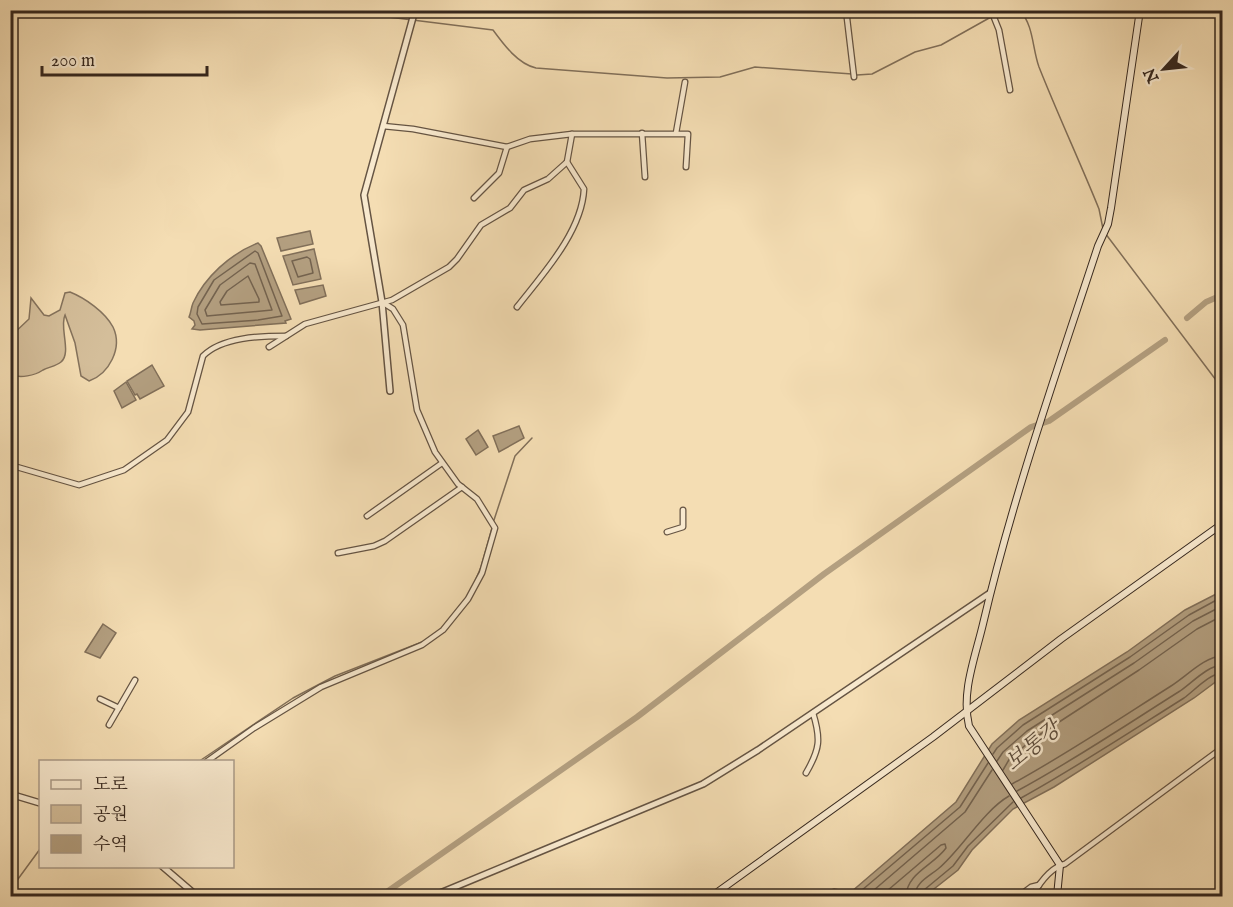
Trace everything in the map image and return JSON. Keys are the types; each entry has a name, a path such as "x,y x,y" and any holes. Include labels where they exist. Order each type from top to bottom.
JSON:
{"main road":[{"path":"1057,897 1060,865 969,726 966,711 967,691 990,592 1042,415 1100,239 1108,224 1140,10"},
{"path":"712,897 933,737 1061,639 1222,524"}],"street":[{"path":"390,391 382,302 364,195 415,10"},
{"path":"846,10 854,77"},
{"path":"993,14 999,30 1010,90"},
{"path":"676,133 685,82"},
{"path":"383,126 413,129 507,147 530,139 572,134 688,134 686,166"},
{"path":"642,133 645,177"},
{"path":"269,347 305,324 392,300 449,267 481,225 510,208 524,190 548,179 567,162 572,134"},
{"path":"474,198 499,173 507,147"},
{"path":"517,307 576,225 584,189 567,162"},
{"path":"209,760 254,728 321,687 433,639 453,620 482,573 495,528 477,499 462,487 435,452 417,410 403,325 393,309 382,302"},
{"path":"10,465 79,485 124,470 167,440 188,412 203,356 209,350 240,340 286,336"},
{"path":"367,516 442,463"},
{"path":"338,553 374,546 385,541 462,487"},
{"path":"667,531 683,527 683,510"},
{"path":"433,897 703,784 758,750 990,592"},
{"path":"109,724 135,680"},
{"path":"100,699 119,708"},
{"path":"806,772 819,747 819,734 813,713"},
{"path":"1032,897 1039,885 1060,865 1065,864 1222,748"},
{"path":"10,794 39,803"},
{"path":"163,868 197,897"},
{"path":"1019,897 1031,887 1039,885"}],"green space":[{"path":"70,292 94,306 113,327 116,335 115,351 108,366 103,373 89,381 81,376 75,343 65,315 63,326 66,346 61,362 32,375 11,375 11,336 29,319 31,298 44,315 49,316 60,310 65,293"}],"water":[{"path":"310,231 313,244 281,251 277,238"},
{"path":"258,243 291,319 285,321 286,323 192,329 195,325 194,321 189,317 193,303 204,284 228,260"},
{"path":"314,249 321,279 293,285 283,256"},
{"path":"323,285 326,296 300,304 295,290"},
{"path":"152,365 164,386 140,399 127,381"},
{"path":"126,382 136,400 122,408 114,391"},
{"path":"519,426 524,438 499,452 493,436"},
{"path":"478,430 488,447 476,455 466,439"},
{"name":"보통강","path":"1222,591 1222,677 1194,698 1054,787 1013,809 972,850 958,870 925,896 816,896 834,889 851,892 956,802 992,744 1019,720 1127,652 1185,610"},
{"path":"103,624 116,633 100,658 85,652"}],"waterway":[{"path":"332,10 493,30 517,58 536,68 667,78 720,77 755,67 852,74"},
{"path":"996,15 1004,10"},
{"path":"1020,10 1028,23 1039,67 1099,209 1103,229"},
{"path":"857,75 872,74 915,52 941,45 991,17"},
{"path":"1105,233 1222,388"},
{"path":"1187,318 1206,302 1222,295"},
{"path":"381,896 637,717 824,574 1031,427 1049,421 1165,340"},
{"path":"494,520 515,456 532,438"},
{"path":"473,586 492,528"},
{"path":"201,760 293,698 335,676 422,642"},
{"path":"10,890 39,850"}]}
